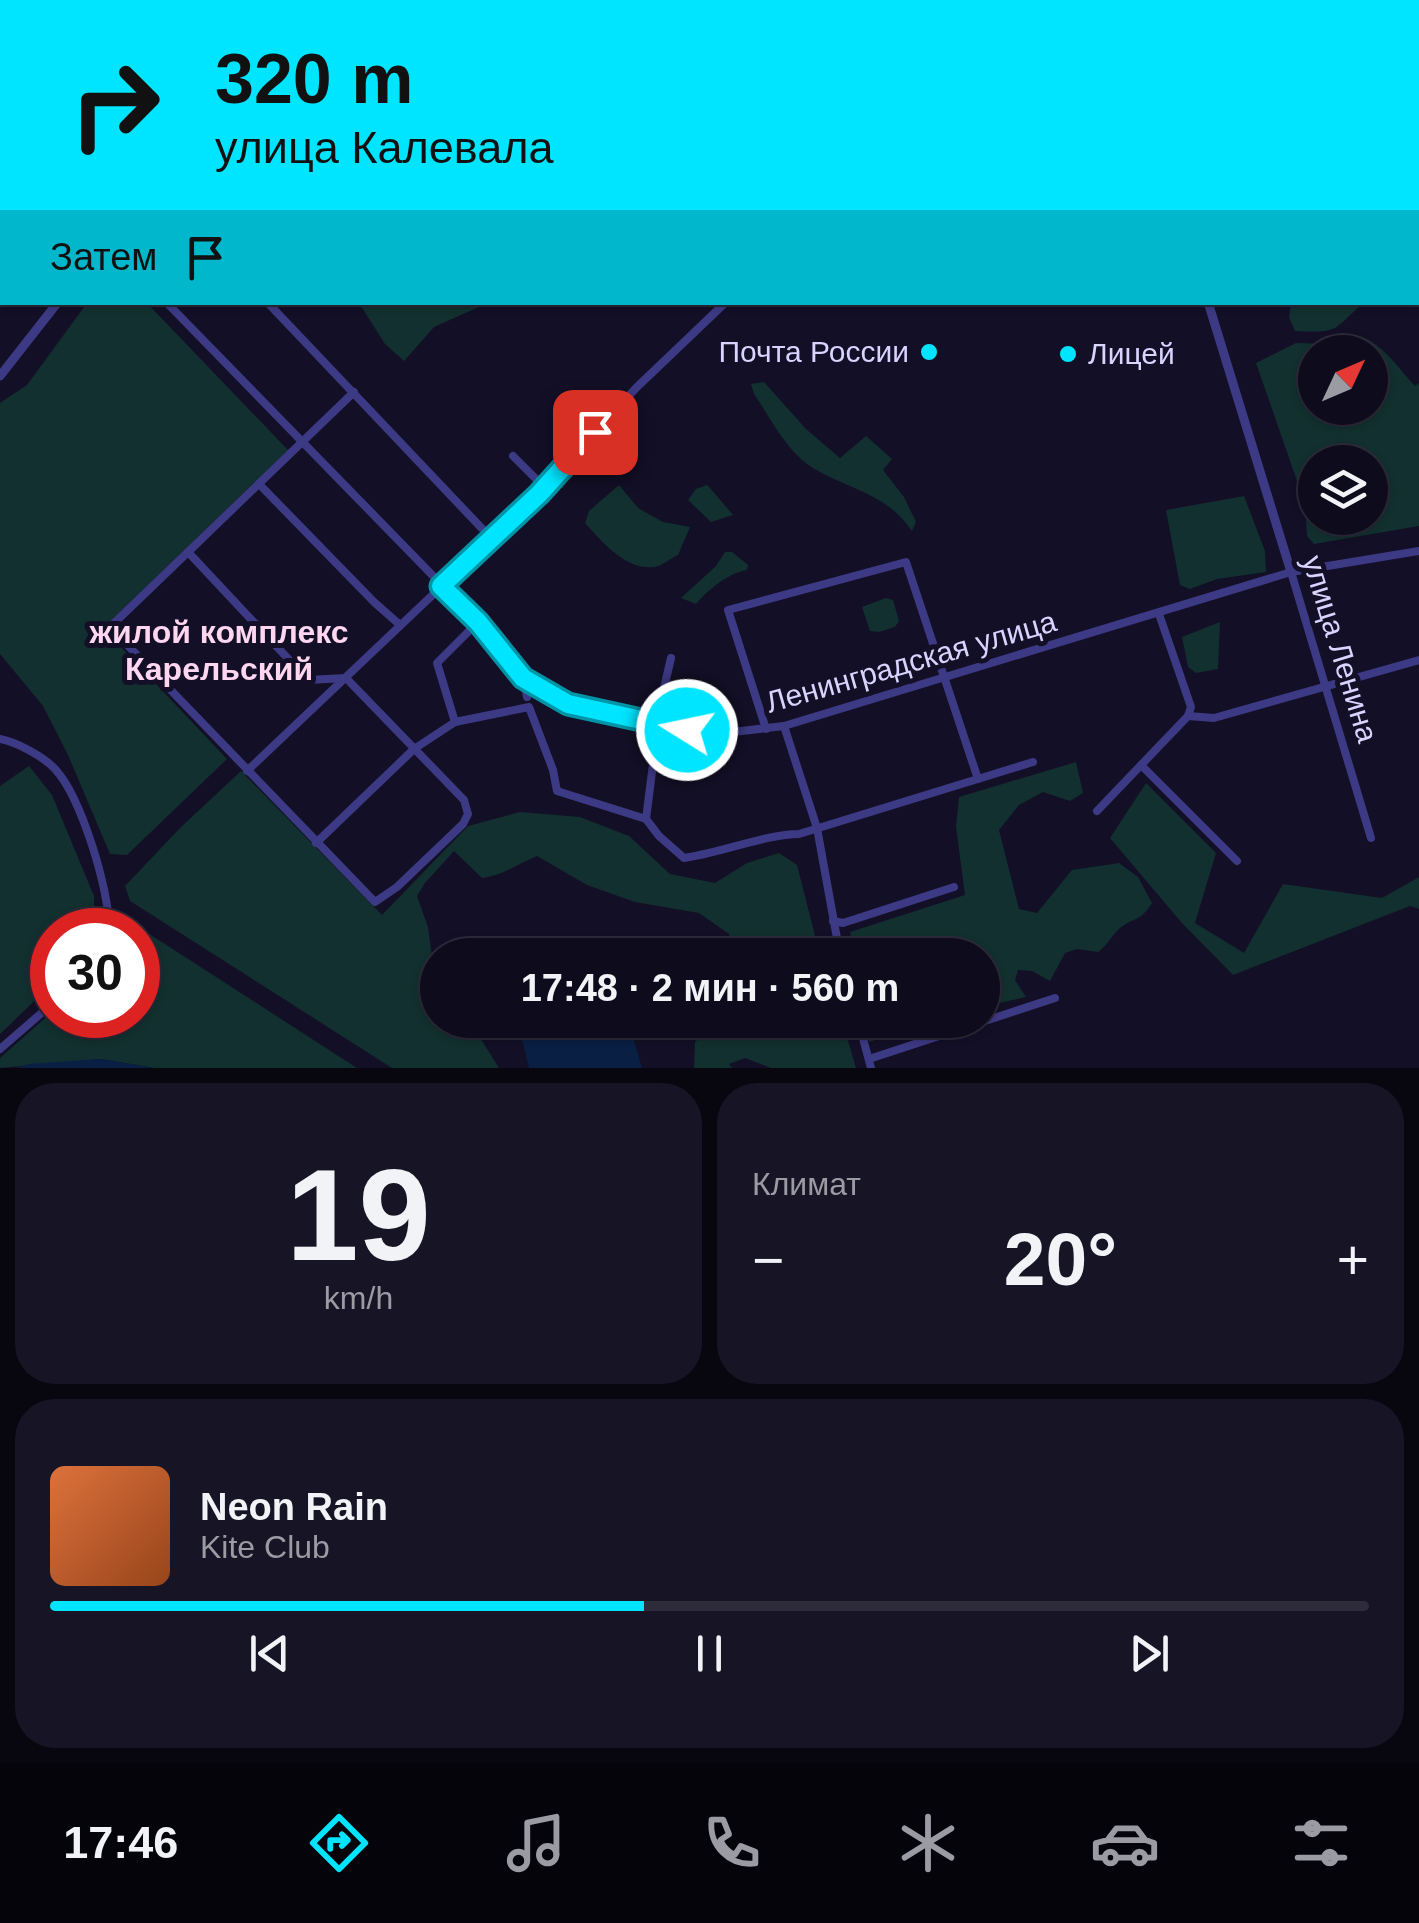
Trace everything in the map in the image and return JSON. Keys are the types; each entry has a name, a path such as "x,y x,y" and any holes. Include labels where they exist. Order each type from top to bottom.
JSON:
{"street":[{"path":"0,376 56,305"},
{"name":"Ленинградская улица","path":"169,305 478,622 523,678 568,704 658,725 716,734 784,726 1291,572 1419,551"},
{"path":"270,305 491,538"},
{"path":"248,771 544,488 636,388 723,305"},
{"name":"улица Ленина","path":"1209,305 1371,838"},
{"path":"188,552 308,680 346,678 464,800 468,814 462,824 397,888 375,902 110,627 354,392"},
{"path":"513,456 544,488"},
{"path":"258,484 400,624"},
{"path":"766,729 728,610 906,562 978,779"},
{"path":"1097,812 1188,716 1188,698 1160,614"},
{"path":"456,722 437,663 478,622"},
{"path":"646,819 671,658"},
{"path":"1188,716 1214,718 1419,660"},
{"path":"523,678 527,696"},
{"path":"316,843 414,749 456,722 529,707 553,770 556,791 646,819 658,836 684,858 726,851 782,834 799,834 1033,762"},
{"path":"784,726 816,828 836,938"},
{"path":"0,739 11,741 54,768 76,803 109,908"},
{"path":"1140,764 1238,861"},
{"path":"833,921 843,923 954,888"},
{"path":"863,1038 870,1064 1055,998"},
{"path":"0,1048 30,1023"}],"green space":[{"path":"86,305 149,305 288,450 103,628 227,759 127,855 110,854 43,706 0,654 0,403 27,385"},
{"path":"360,305 484,305 434,327 404,361 385,344"},
{"path":"1291,305 1361,305 1340,325 1328,330 1295,331 1289,317"},
{"path":"1296,343 1298,425 1388,425 1388,356 1415,386 1419,383 1419,526 1388,531 1388,445 1298,445 1298,484 1256,363"},
{"path":"764,382 806,429 840,458 866,436 892,459 883,470 904,497 916,522 912,531 879,500 813,468 795,453 754,394 751,384"},
{"path":"619,485 638,508 663,522 690,527 678,555 655,567 634,564 615,553 585,523 589,511"},
{"path":"707,485 733,515 711,522 688,500 696,489"},
{"path":"1244,496 1265,551 1266,572 1217,579 1190,589 1180,585 1166,510"},
{"path":"1307,535 1366,535 1314,544"},
{"path":"725,552 732,552 748,565 747,570 719,583 696,604 681,598 716,566"},
{"path":"886,598 893,600 899,621 895,627 870,631 862,607"},
{"path":"1220,622 1218,669 1196,673 1188,667 1182,637"},
{"path":"1076,762 1083,793 1070,801 1043,792 1019,805 999,830 1019,909 1037,913 1072,870 1119,863 1138,877 1152,903 1098,952 1077,949 1065,953 1050,981 1032,971 1018,970 1015,980 1026,997 1000,1003 1000,938 851,938 850,932 965,895 956,827 959,797"},
{"path":"29,766 52,795 94,896 94,908 30,908 30,1005 0,1034 0,786"},
{"path":"241,771 382,915 468,826 520,812 580,817 629,836 670,874 715,883 747,863 779,853 797,865 816,938 729,938 699,913 635,902 587,885 537,856 482,878 454,851 417,896 430,938 420,938 420,1038 480,1038 499,1068 392,1068 160,920 160,908 141,908 130,901 125,886"},
{"path":"1146,783 1216,853 1195,923 1244,953 1283,884 1382,898 1419,877 1419,909 1410,906 1233,975 1181,922 1110,838"},
{"path":"160,941 357,1068 154,1068 101,1059 0,1068 0,1058 30,1031 30,1038 160,1038"},
{"path":"699,1038 847,1038 856,1068 771,1068 745,1058 729,1064 732,1068 694,1068 695,1042"}],"water":[{"path":"522,1038 633,1038 642,1068 529,1068"},
{"path":"101,1059 154,1068 17,1068 28,1064"}],"place":[{"name":"Почта России","path":"929,352"},
{"name":"Лицей","path":"1068,354"}],"district":[{"name":"жилой комплекс Карельский","path":"219,650"}],"route":[{"path":"595,432 539,494 441,586 478,622 523,678 568,704 687,730"}]}
